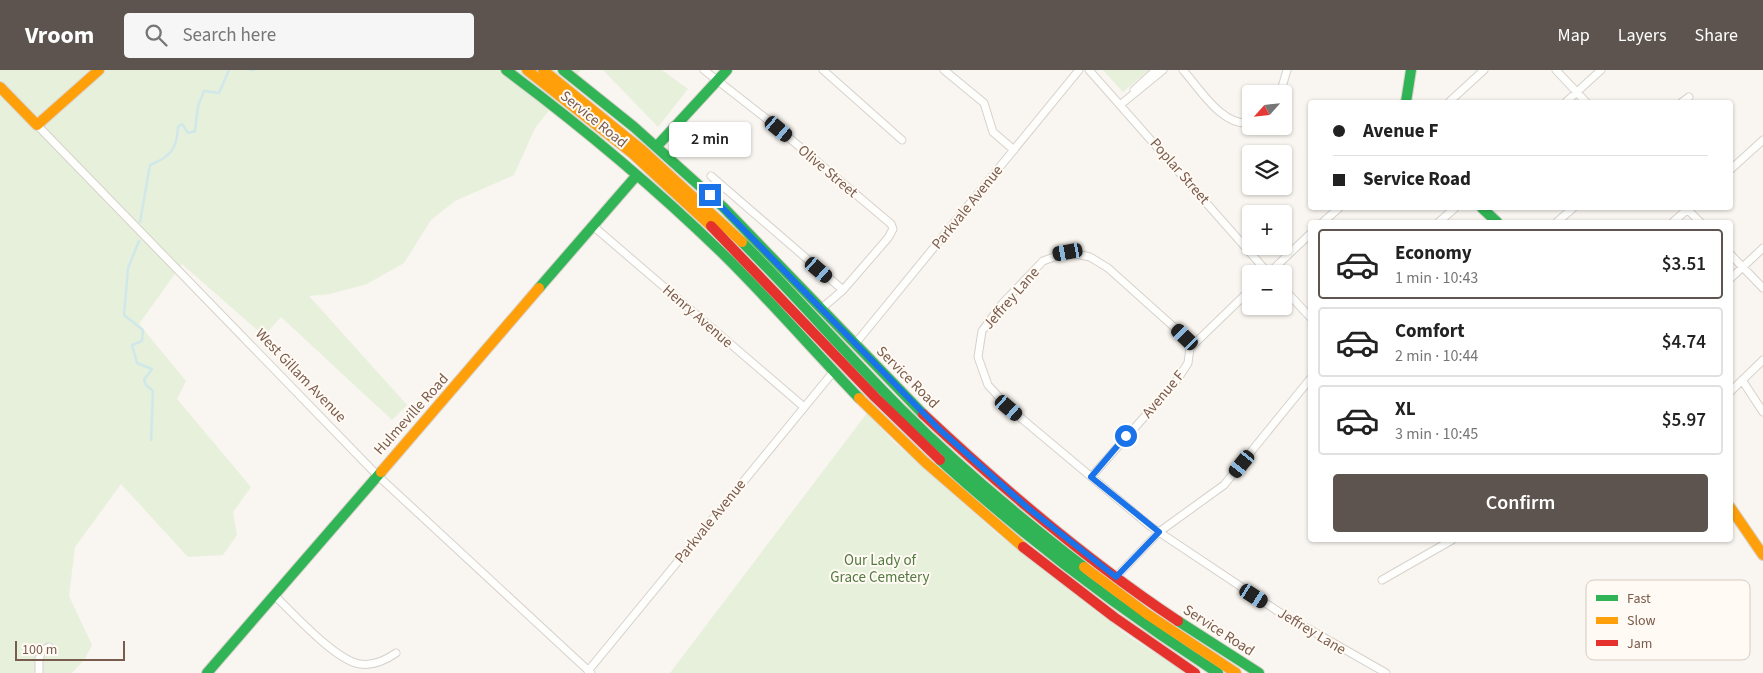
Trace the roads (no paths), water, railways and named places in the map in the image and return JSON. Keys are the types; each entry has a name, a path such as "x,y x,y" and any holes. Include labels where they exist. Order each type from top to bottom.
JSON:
{"main road":[{"path":"37,125 99,70"},
{"name":"Service Road","path":"506,70 569,118 637,175 733,264 916,454 1006,534 1102,609 1195,673"},
{"path":"527,70 617,141 706,220 896,417 984,499 1090,585 1218,673"},
{"path":"543,70 608,120 694,196 766,266 902,410 991,492 1115,592 1236,673"},
{"name":"Service Road","path":"563,70 657,146 739,222 911,402 974,461 1059,534 1116,577 1187,627 1259,673"},
{"path":"657,146 727,70"},
{"path":"1406,100 1411,70"},
{"name":"West Gillam Avenue","path":"0,87 37,125"},
{"name":"Hulmeville Road","path":"207,673 637,175"},
{"path":"1484,210 1495,220"},
{"path":"1733,511 1763,556"}],"street":[{"name":"Olive Street","path":"704,70 891,224 893,229 888,238 843,290"},
{"path":"822,70 902,140"},
{"path":"944,70 984,103 993,132 1014,150"},
{"name":"Parkvale Avenue","path":"855,344 1079,70"},
{"name":"Poplar Street","path":"1089,70 1261,265"},
{"path":"1120,105 1147,76 1156,70"},
{"path":"1120,105 1163,70"},
{"path":"1183,70 1229,119 1242,124"},
{"path":"1283,85 1287,70"},
{"path":"1451,100 1484,70"},
{"path":"1556,70 1584,100"},
{"path":"1568,100 1601,70"},
{"path":"1685,100 1689,97"},
{"name":"West Gillam Avenue","path":"37,125 377,475 589,672"},
{"path":"1733,167 1763,140"},
{"path":"711,176 843,290 822,308"},
{"path":"1325,220 1337,210"},
{"path":"1441,220 1453,210"},
{"path":"1559,220 1571,210"},
{"path":"1675,220 1685,210"},
{"path":"1689,210 1698,220"},
{"name":"Henry Avenue","path":"593,226 804,407"},
{"path":"1278,265 1308,236"},
{"path":"1733,276 1763,248"},
{"name":"Jeffrey Lane","path":"1190,348 1185,337 1108,268 1090,257 1075,253 1057,254 1043,261 1029,274 988,323 979,340 978,353 982,374 988,385 1009,408 1159,532 1279,612 1386,673"},
{"path":"1733,257 1763,288"},
{"name":"Avenue F","path":"1091,477 1177,380 1188,363 1190,348 1242,298"},
{"path":"1292,298 1308,315"},
{"path":"1733,389 1763,360"},
{"name":"Parkvale Avenue","path":"589,672 834,371"},
{"path":"1742,380 1763,412"},
{"path":"1116,577 1159,532 1224,485 1308,382"},
{"path":"1382,580 1448,542"},
{"path":"274,595 346,660 363,664 386,661 396,653"},
{"path":"39,673 39,659 42,651 49,647"}],"waterway":[{"path":"140,222 150,165 163,159 174,147 178,127 182,124 188,133 195,131 198,106 204,91 219,93 229,70"},
{"path":"139,241 128,268 124,315 143,330 142,341 132,345 137,363 152,369 144,380 146,385 153,391 151,440"}],"park label":[{"name":"Our Lady of Grace Cemetery","path":"880,568"}]}
